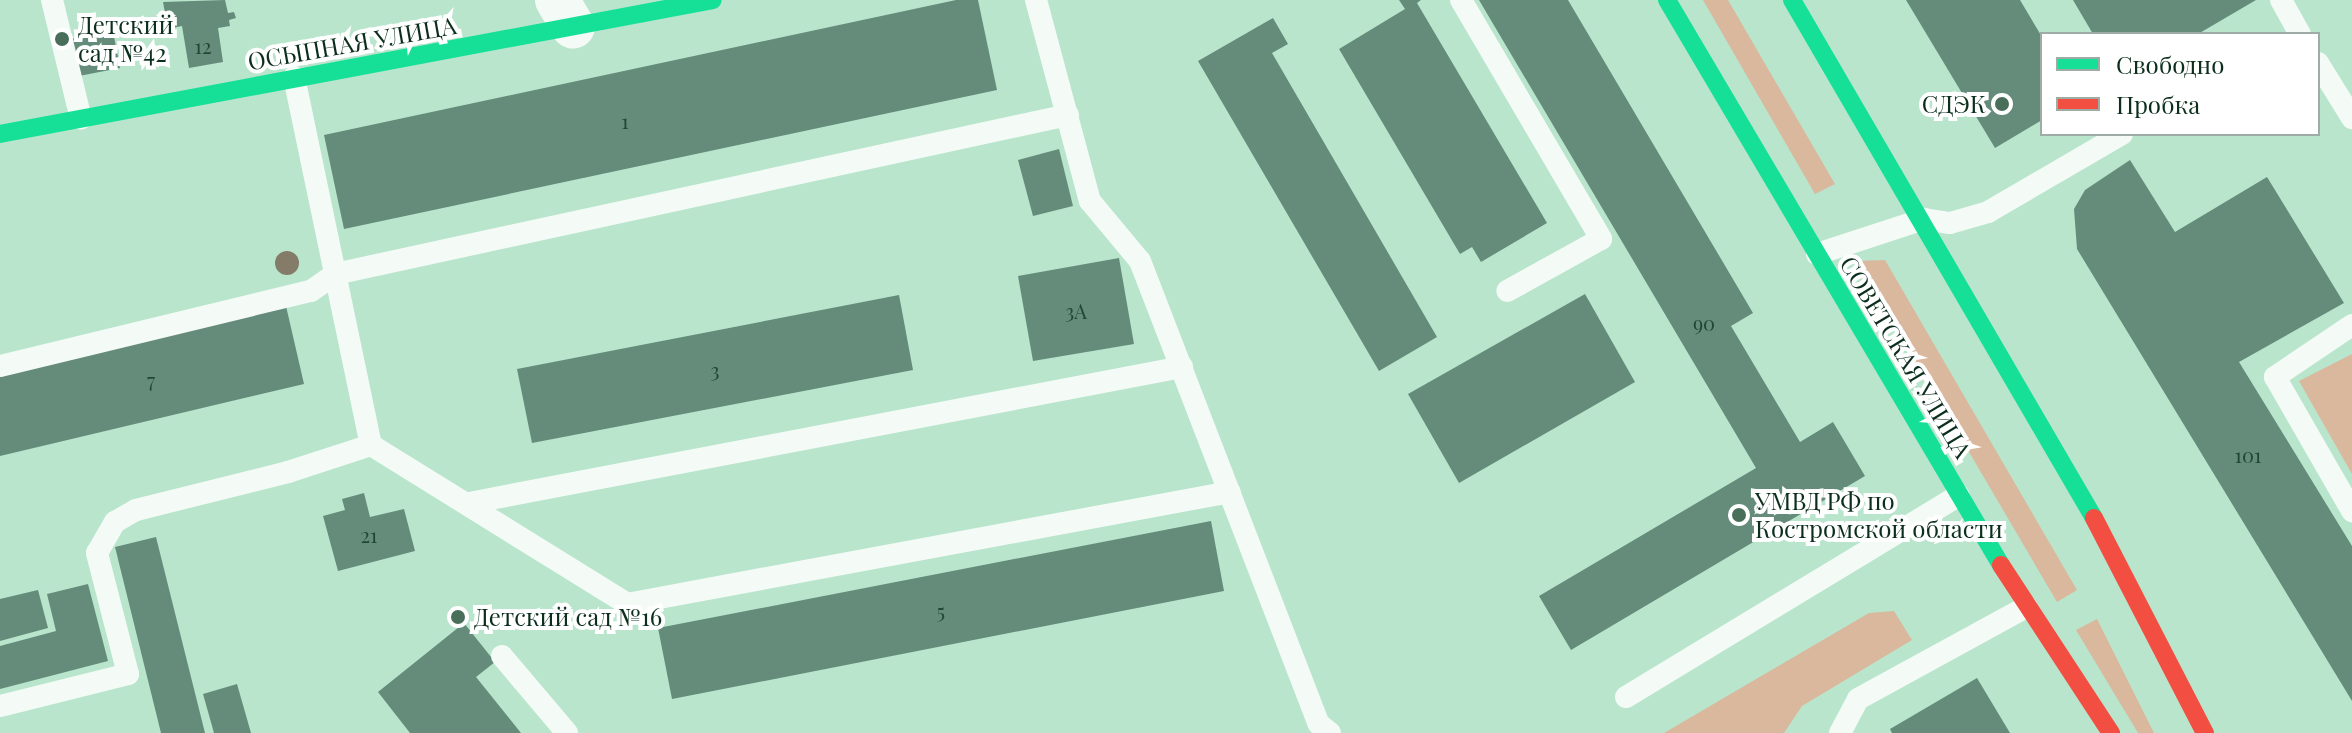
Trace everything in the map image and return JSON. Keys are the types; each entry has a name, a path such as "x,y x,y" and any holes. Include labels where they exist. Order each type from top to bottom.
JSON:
{"street":[{"name":"ОСЫПНАЯ УЛИЦА","path":"0,134 294,77 565,14 713,0"},
{"name":"СОВЕТСКАЯ УЛИЦА","path":"1667,0 2026,607 2111,733"},
{"path":"1792,0 1924,219 2128,576 2205,733"}],"lane":[{"path":"52,0 81,119"},
{"path":"1036,0 1090,201 1140,261 1319,724 1330,733"},
{"path":"1461,0 1601,239 1507,291"},
{"path":"2281,0 2297,32"},
{"path":"2320,66 2352,118"},
{"path":"294,77 371,445 469,503 627,604 1230,492"},
{"path":"0,366 311,291 335,274 1068,115"},
{"path":"1817,254 1924,219 1950,223 1988,212 2119,136"},
{"path":"2352,325 2275,377 2352,511"},
{"path":"469,503 1182,367"},
{"path":"0,706 128,674 97,553 115,522 136,510 288,472 371,445"},
{"path":"1626,697 1959,495"},
{"path":"1840,733 1858,699 2026,607"},
{"path":"502,656 567,733"}],"shaded area":[{"path":"1703,0 1728,0 1835,184 1815,194"},
{"path":"1885,260 2077,590 2057,602 1857,261"},
{"path":"2352,354 2352,474 2299,381"},
{"path":"1894,611 1912,640 1802,706 1784,733 1664,733 1869,613"},
{"path":"2097,619 2154,733 2138,733 2076,630"}],"building":[{"path":"225,0 228,13 234,12 236,18 229,20 230,26 218,28 223,62 189,68 182,26 168,29 163,2"},
{"path":"956,0 978,0 997,90 344,229 324,135"},
{"path":"1399,0 1421,0 1417,3 1547,223 1481,262 1472,247 1460,254 1339,49 1405,9"},
{"path":"1479,0 1568,0 1753,313 1731,326 1800,442 1833,422 1865,476 1571,650 1539,596 1756,468"},
{"path":"1906,0 2020,0 2040,34 2040,121 1995,148"},
{"path":"2073,0 2256,0 2201,32 2092,32"},
{"path":"1273,18 1288,44 1272,53 1437,337 1379,371 1198,61"},
{"path":"113,31 120,68 79,76 71,39"},
{"path":"1059,149 1073,206 1033,216 1018,160"},
{"path":"2130,160 2175,232 2267,177 2344,303 2239,362 2352,546 2352,701 2077,249 2074,209 2085,190"},
{"path":"1119,258 1134,344 1033,361 1018,276"},
{"path":"1585,294 1635,382 1459,483 1408,394"},
{"path":"899,295 913,370 532,443 517,369"},
{"path":"286,306 304,384 0,456 0,373"},
{"path":"364,493 370,517 404,509 415,551 338,571 323,516 345,510 342,499"},
{"path":"1211,521 1224,591 672,699 658,628"},
{"path":"156,537 205,733 161,733 115,547"},
{"path":"88,584 108,661 0,689 0,646 56,631 47,594"},
{"path":"38,590 48,628 0,641 0,599"},
{"path":"464,623 495,662 476,677 521,733 410,733 378,692"},
{"path":"1977,678 2010,733 1892,733 1890,729"},
{"path":"237,684 251,733 214,733 203,694"}],"traffic: fast":[{"path":"0,134 713,0"},
{"path":"1667,0 2001,565"},
{"path":"1792,0 2094,518"}],"traffic: jam":[{"path":"2094,518 2205,733"},
{"path":"2001,565 2111,733"}],"place":[{"name":"Детский сад №42","path":"62,39"},
{"name":"СДЭК","path":"2002,104"},
{"name":"УМВД РФ по Костромской области","path":"1739,515"},
{"name":"Детский сад №16","path":"458,617"}]}
